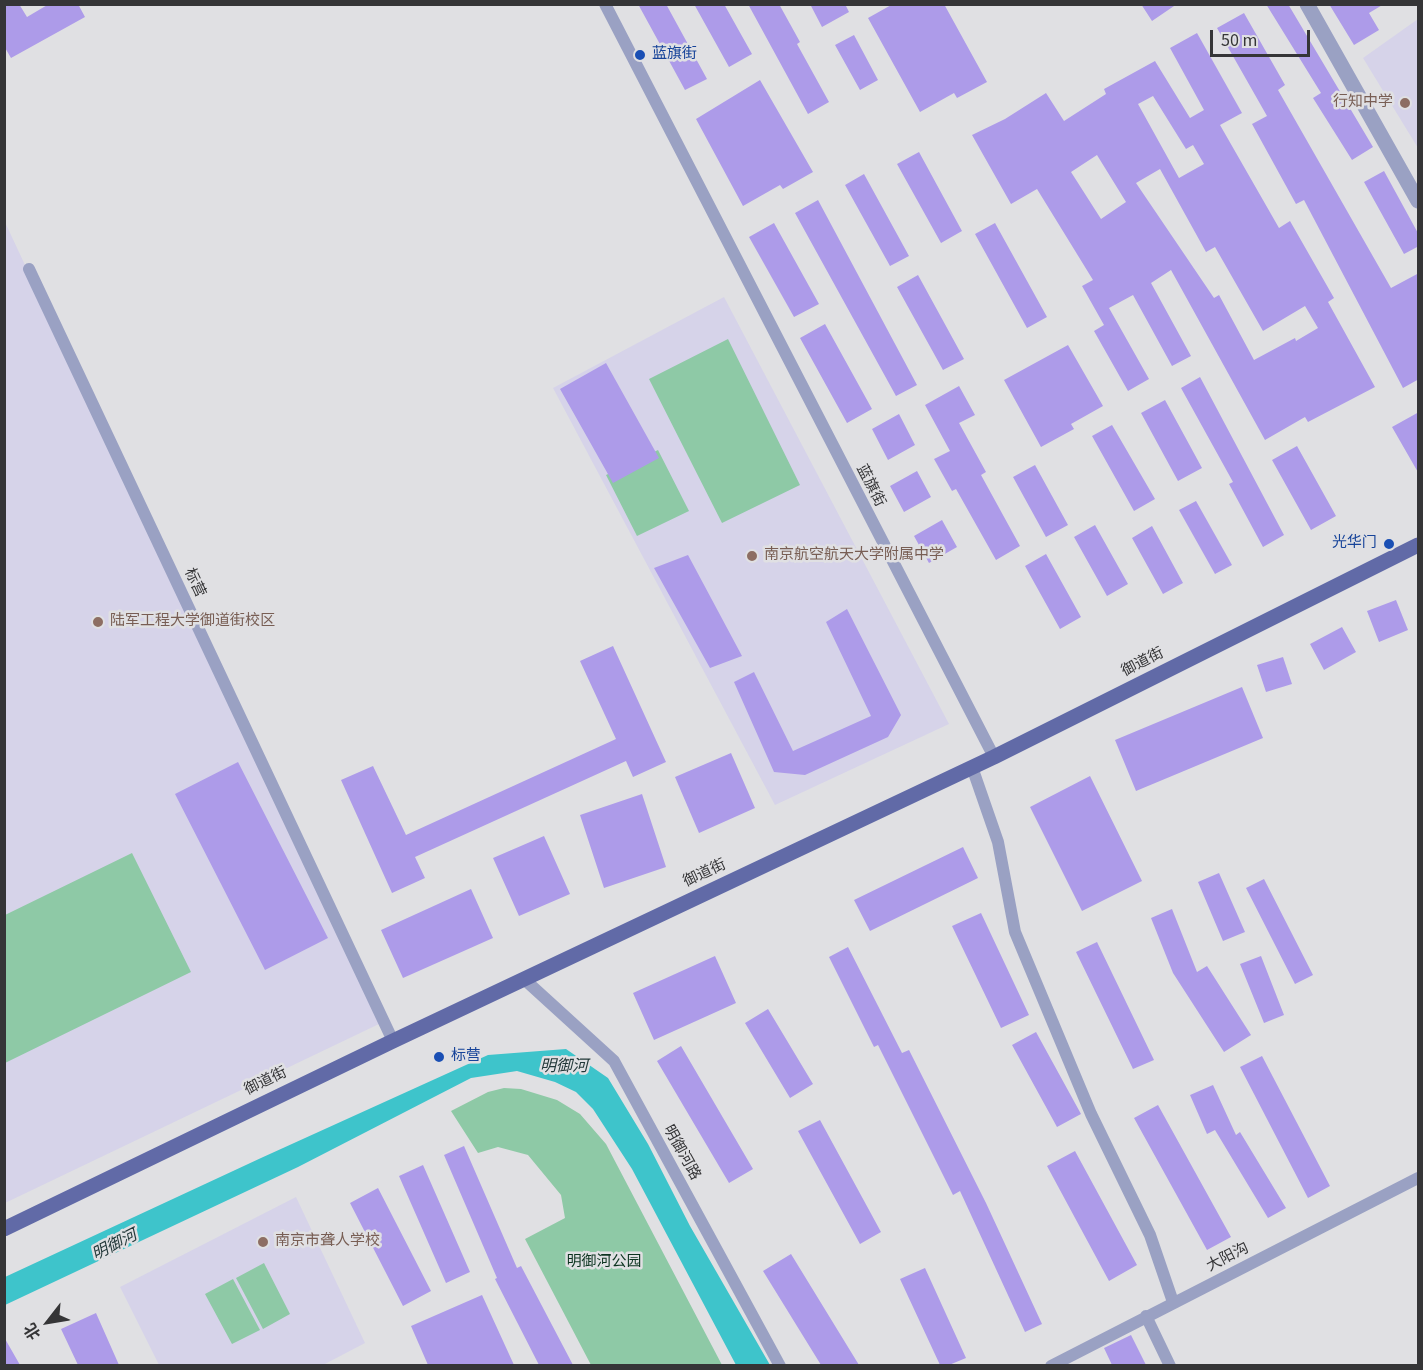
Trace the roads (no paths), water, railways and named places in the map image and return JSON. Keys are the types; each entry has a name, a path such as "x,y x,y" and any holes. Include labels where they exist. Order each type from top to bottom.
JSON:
{"main road":[{"name":"御道街","path":"4,1229 393,1041 993,757 1419,545"}],"street":[{"name":"蓝旗街","path":"605,4 993,757"},
{"path":"1307,4 1419,201"},
{"name":"标营","path":"29,269 393,1041"},
{"path":"972,767 998,842 1015,932 1091,1114 1150,1235 1173,1302"},
{"name":"明御河路","path":"524,979 614,1061 780,1365"},
{"name":"大阳沟","path":"1051,1365 1419,1178"},
{"path":"1146,1316 1170,1365"}],"water":[{"name":"明御河","path":"566,1049 608,1078 648,1144 690,1226 770,1365 736,1365 632,1169 593,1109 576,1092 555,1082 517,1071 471,1078 298,1167 5,1305 5,1277 261,1158 488,1055"}],"place":[{"name":"蓝旗街","path":"640,55"},
{"name":"行知中学","path":"1405,103"},
{"name":"光华门","path":"1389,544"},
{"name":"南京航空航天大学附属中学","path":"752,556"},
{"name":"陆军工程大学御道街校区","path":"98,622"},
{"name":"标营","path":"439,1057"},
{"name":"南京市聋人学校","path":"263,1242"}],"park label":[{"name":"明御河公园","path":"604,1263"}]}
